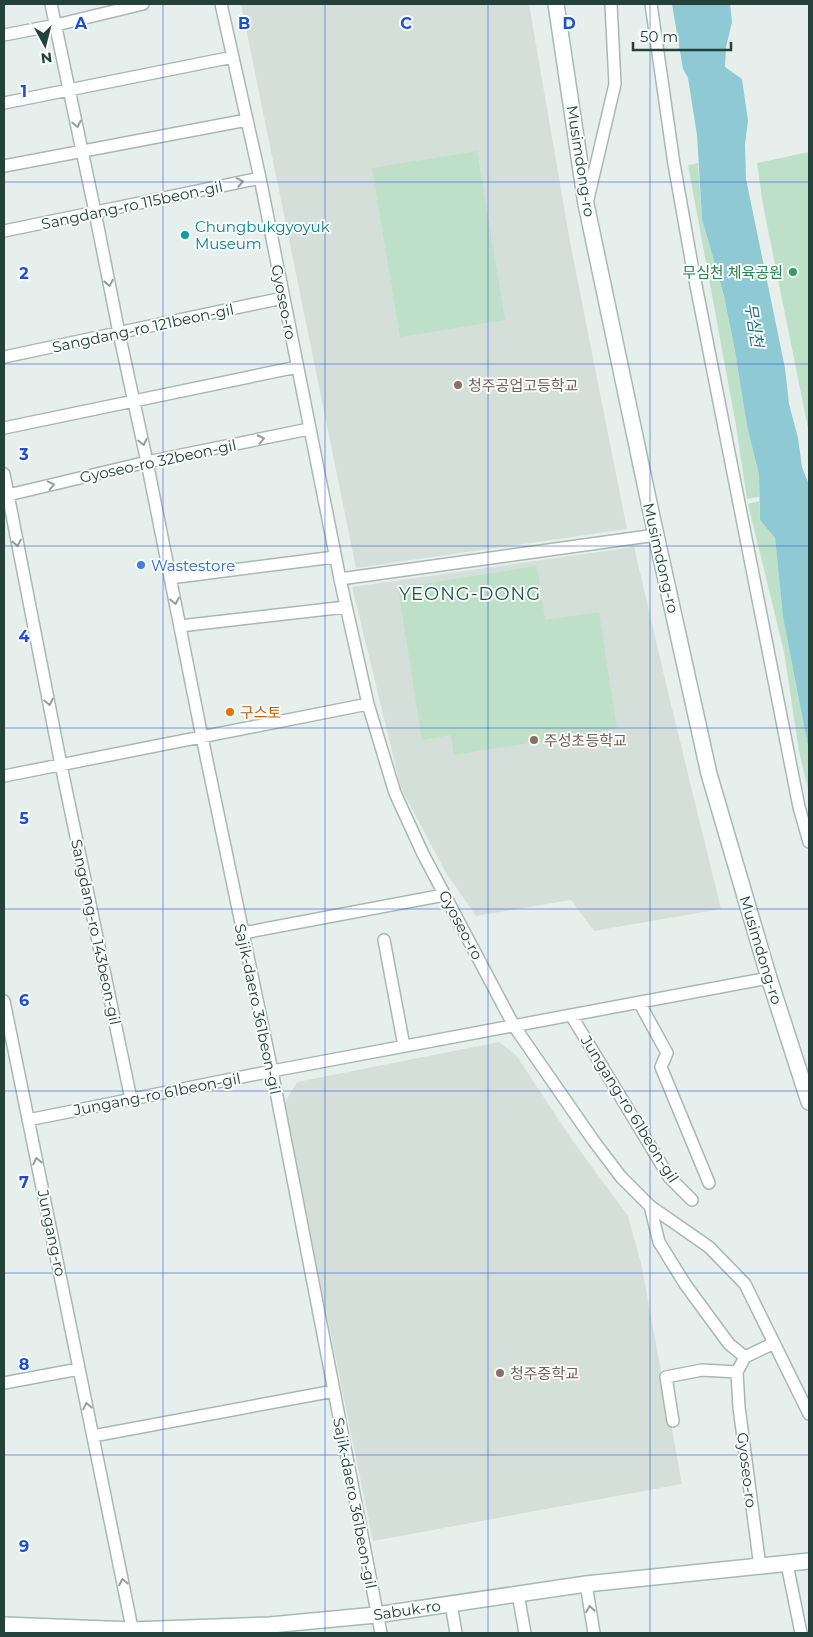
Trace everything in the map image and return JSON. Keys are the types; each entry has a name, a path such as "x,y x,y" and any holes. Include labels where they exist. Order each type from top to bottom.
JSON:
{"main road":[{"name":"Musimdong-ro","path":"556,4 586,204 709,774 769,978 809,1102"},
{"name":"Sabuk-ro","path":"4,1625 133,1632 271,1629 586,1584 809,1561"}],"street":[{"name":"Sajik-daero 361beon-gil","path":"51,4 272,1071 381,1633"},
{"path":"4,34 56,25 143,4"},
{"name":"Gyoseo-ro","path":"221,4 260,178 346,607 368,704 395,793 444,896 514,1026 615,1170 650,1206 709,1247 744,1284 809,1414"},
{"path":"586,204 615,84 611,4"},
{"path":"651,4 674,164 691,256 787,750 799,807 809,842"},
{"path":"4,103 233,56"},
{"path":"4,166 247,120"},
{"name":"Sangdang-ro 115beon-gil","path":"4,231 260,178"},
{"name":"Sangdang-ro 121beon-gil","path":"4,357 283,298"},
{"path":"4,428 297,367"},
{"name":"Gyoseo-ro 32beon-gil","path":"6,495 147,462 309,429"},
{"path":"4,474 6,495"},
{"name":"Sangdang-ro 143beon-gil","path":"6,495 131,1099"},
{"path":"340,579 656,534"},
{"path":"170,578 335,557"},
{"path":"180,626 346,607"},
{"path":"4,776 368,704"},
{"path":"243,934 444,896"},
{"path":"384,940 404,1046"},
{"name":"Jungang-ro 61beon-gil","path":"28,1120 272,1071 769,978"},
{"name":"Jungang-ro","path":"4,1001 133,1632"},
{"name":"Jungang-ro 61beon-gil","path":"639,1002 667,1053 661,1067 709,1184"},
{"name":"Jungang-ro 61beon-gil","path":"571,1015 669,1177 692,1200"},
{"path":"650,1206 659,1242 685,1284 729,1344 745,1357"},
{"path":"673,1421 666,1377 702,1370 737,1372 745,1357 774,1343"},
{"path":"4,1384 80,1369"},
{"name":"Gyoseo-ro","path":"737,1372 739,1407 760,1567"},
{"path":"93,1436 334,1391"},
{"path":"787,1564 801,1633"},
{"path":"586,1584 594,1633"},
{"path":"518,1594 525,1633"},
{"path":"450,1604 456,1633"}],"shaded area":[{"name":"청주공업고등학교","path":"241,4 529,4 570,242 627,529 356,568"},
{"name":"주성초등학교","path":"634,547 721,909 594,931 571,900 476,916 445,871 401,788 352,587"},
{"name":"청주중학교","path":"499,1042 516,1055 570,1137 628,1216 641,1263 682,1484 373,1541 284,1104 297,1082"}],"green space":[{"path":"477,151 505,320 400,337 372,168"},
{"name":"무심천 체육공원","path":"809,152 809,433 763,205 757,163"},
{"path":"698,163 702,219 724,296 747,426 759,475 759,497 747,499 735,420 688,165"},
{"path":"759,501 760,520 775,538 783,617 809,752 809,794 799,751 784,652 748,504"},
{"path":"537,566 545,620 599,612 617,729 454,755 451,735 422,740 398,588"}],"water":[{"name":"무심천","path":"672,4 730,4 732,22 726,47 725,67 742,79 748,121 745,144 746,179 785,368 789,404 798,438 802,467 809,485 809,752 783,617 775,538 760,520 759,475 747,426 724,296 702,219 697,135 688,78 683,69"}],"place":[{"name":"Chungbukgyoyuk Museum","path":"185,235"},
{"name":"무심천 체육공원","path":"793,272"},
{"name":"청주공업고등학교","path":"458,385"},
{"name":"Wastestore","path":"141,565"},
{"name":"구스토","path":"230,712"},
{"name":"주성초등학교","path":"534,740"},
{"name":"청주중학교","path":"500,1373"}],"district":[{"name":"YEONG-DONG","path":"470,594"}]}
